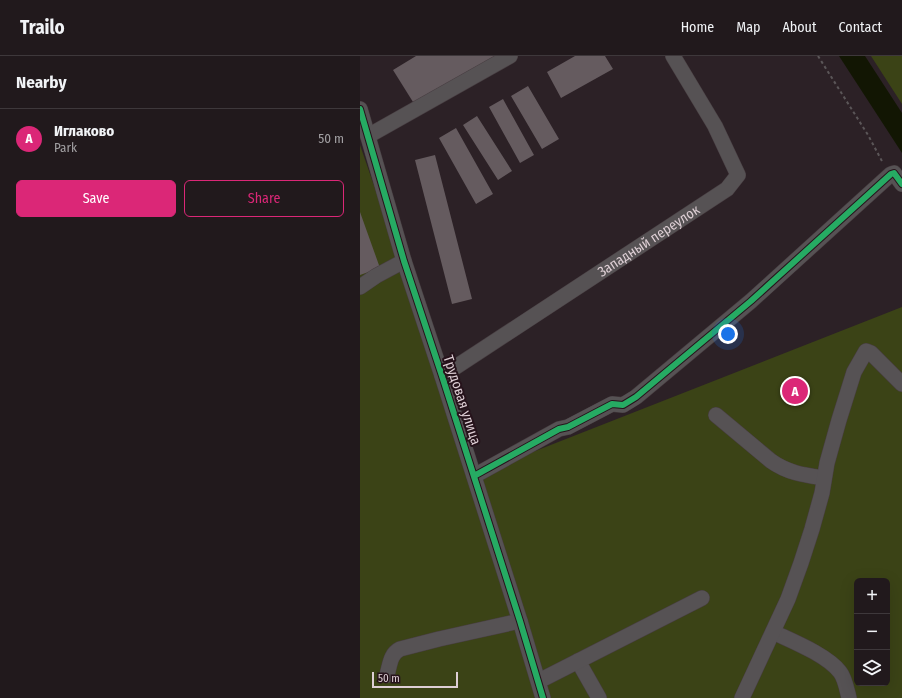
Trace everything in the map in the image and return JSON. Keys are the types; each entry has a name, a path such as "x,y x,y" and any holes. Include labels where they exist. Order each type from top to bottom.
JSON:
{"street":[{"path":"363,122 510,56"},
{"name":"Западный переулок","path":"442,376 727,190 738,175 715,126 673,56"},
{"name":"Трудовая улица","path":"363,122 404,261 544,698"},
{"path":"474,476 559,430 568,427 612,404 623,405 636,397 751,301 889,175 894,173 902,184"},
{"path":"360,287 376,276 404,261"},
{"path":"742,698 788,599 801,563 822,493 827,463 847,393 854,372 866,351 871,353 902,384"},
{"path":"716,415 771,461 781,467 791,472 824,478"},
{"path":"538,681 702,598"},
{"path":"387,675 392,654 400,648 520,621"},
{"path":"773,632 803,646 835,666 841,673 849,698"},
{"path":"578,661 598,698"}],"path":[{"path":"818,56 868,135 889,175"}],"green space":[{"path":"871,56 902,56 902,104"},
{"path":"360,145 474,475 902,307 902,698 360,698"}],"shaded area":[{"path":"839,56 865,56 902,113 902,153"}],"building":[{"path":"416,56 504,56 418,110 393,70"},
{"path":"575,56 605,56 613,69 561,98 547,72"},
{"path":"528,86 559,139 542,149 511,96"},
{"path":"503,99 534,155 520,163 489,107"},
{"path":"477,116 512,171 498,180 463,125"},
{"path":"456,128 493,194 476,204 439,138"},
{"path":"435,155 472,299 452,304 415,160"},
{"path":"360,212 380,268 360,275"}],"cycle path":[{"path":"360,109 404,261 520,621 543,698"},
{"path":"474,476 559,429 568,427 612,404 623,405 636,397 751,301 891,174 894,173 902,184"}],"place":[{"name":"Иглаково","path":"795,391"}]}
